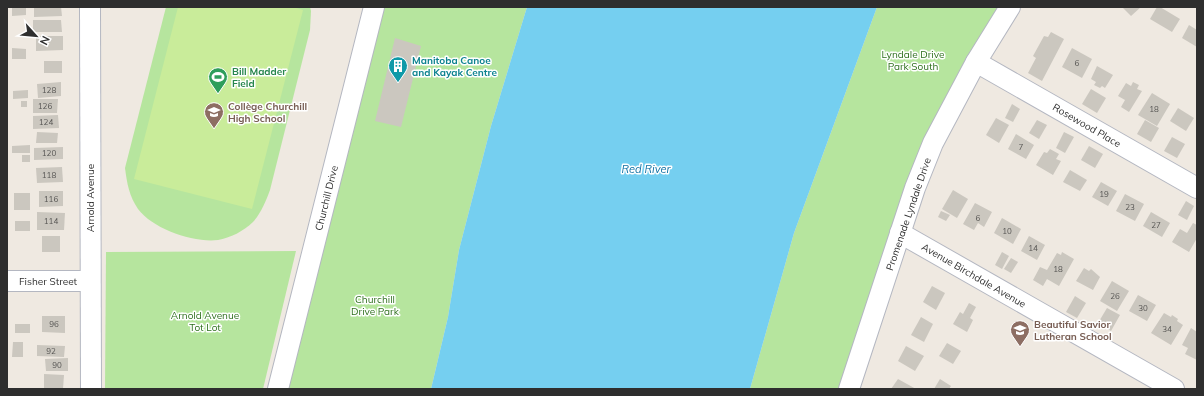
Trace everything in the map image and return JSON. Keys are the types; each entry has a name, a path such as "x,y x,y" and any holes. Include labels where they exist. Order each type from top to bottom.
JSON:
{"street":[{"name":"Arnold Avenue","path":"90,7 91,389"},
{"name":"Churchill Drive","path":"278,389 374,7"},
{"name":"Promenade Lyndale Drive","path":"849,389 915,188 933,143 976,62 1010,7"},
{"name":"Rosewood Place","path":"976,62 1197,188"},
{"name":"Avenue Birchdale Avenue","path":"900,233 1174,389"},
{"name":"Fisher Street","path":"7,281 90,281"}],"green space":[{"name":"Bill Madder Field","path":"166,7 310,7 311,11 310,30 270,190 265,203 253,222 241,231 223,239 208,240 186,237 163,228 153,223 138,209 130,194 125,168"},
{"name":"Bill Madder Field","path":"178,7 293,7 303,10 252,209 134,179"},
{"name":"Churchill Drive Park","path":"374,7 527,7 491,126 459,250 448,317 431,389 278,389"},
{"name":"Lyndale Drive Park South","path":"877,7 1005,7 972,59 849,389 750,389 794,233"},
{"name":"Arnold Avenue Tot Lot","path":"296,251 263,389 105,389 106,252"}],"water":[{"name":"Red River","path":"527,7 877,7 794,233 750,389 431,389 448,317 459,250 491,126"}],"building":[{"path":"12,7 26,7 26,15 12,16"},
{"path":"34,7 61,7 62,16 34,17"},
{"path":"1122,7 1141,7 1131,16"},
{"path":"1157,7 1160,7 1180,19 1172,32 1150,19"},
{"path":"33,20 61,20 62,32 33,32"},
{"path":"1189,25 1197,30 1197,47 1182,38"},
{"path":"1051,32 1064,39 1042,81 1028,73 1036,58 1033,56 1044,36 1048,37"},
{"path":"36,36 63,36 63,50 36,51"},
{"name":"Manitoba Canoe and Kayak Centre","path":"395,38 421,46 401,127 375,121"},
{"path":"12,48 26,49 26,59 12,59"},
{"path":"1072,48 1092,59 1082,78 1062,67"},
{"path":"44,61 62,61 62,73 44,73"},
{"path":"1097,66 1113,75 1105,88 1102,86 1100,88 1094,85 1096,82 1091,79"},
{"path":"61,82 61,96 38,98 37,84"},
{"path":"1133,82 1139,85 1137,89 1142,91 1129,112 1121,107 1125,100 1118,96 1126,83 1131,86"},
{"path":"1091,89 1106,98 1097,113 1082,104"},
{"path":"28,90 28,98 13,99 13,91"},
{"path":"1152,93 1170,104 1157,126 1138,115"},
{"path":"33,99 58,99 57,113 33,113"},
{"path":"21,101 27,101 27,107 21,107"},
{"path":"1012,104 1020,109 1013,122 1005,118"},
{"path":"1178,108 1194,118 1186,131 1170,121"},
{"path":"58,115 59,128 33,129 33,116"},
{"path":"996,118 1009,125 999,143 986,135"},
{"path":"1037,120 1047,125 1039,139 1029,133"},
{"path":"1145,120 1159,128 1151,142 1137,134"},
{"path":"37,132 58,133 57,143 36,143"},
{"path":"1064,132 1074,137 1065,153 1056,148"},
{"path":"1016,134 1034,145 1026,159 1008,149"},
{"path":"1172,137 1185,144 1177,158 1164,151"},
{"path":"30,145 30,153 12,153 12,146"},
{"path":"1089,146 1103,154 1095,168 1081,160"},
{"path":"63,147 63,159 34,160 34,148"},
{"path":"1050,149 1059,154 1056,159 1061,161 1053,175 1036,165 1044,152 1047,153"},
{"path":"22,155 30,155 30,162 22,162"},
{"path":"62,167 63,182 37,183 36,168"},
{"path":"1070,170 1087,180 1080,191 1063,182"},
{"path":"1101,182 1117,191 1108,206 1092,197"},
{"path":"953,190 968,199 957,218 942,209"},
{"path":"39,191 63,191 63,206 39,207"},
{"path":"14,193 30,193 30,210 14,210"},
{"path":"1125,194 1144,204 1135,221 1116,211"},
{"path":"1186,201 1194,206 1187,220 1178,215"},
{"path":"975,203 992,212 984,227 978,223 974,230 963,224"},
{"path":"941,211 950,215 946,221 938,217"},
{"path":"37,212 65,213 64,230 37,230"},
{"path":"1151,212 1170,223 1162,237 1143,226"},
{"path":"1002,218 1021,229 1013,244 994,233"},
{"path":"15,221 30,221 30,231 15,231"},
{"path":"1193,223 1197,225 1197,238 1189,252 1172,242 1180,229 1187,233"},
{"path":"42,236 60,236 60,252 42,252"},
{"path":"1029,236 1045,245 1037,260 1021,251"},
{"path":"1002,252 1009,256 1002,269 995,265"},
{"path":"1062,252 1074,259 1059,286 1047,279 1043,286 1033,280 1040,267 1047,270 1057,253 1061,255"},
{"path":"1011,258 1018,262 1011,273 1004,269"},
{"path":"1084,268 1089,271 1091,269 1100,277 1093,290 1076,281"},
{"path":"1112,281 1129,291 1117,311 1100,301"},
{"path":"932,286 945,293 936,310 923,302"},
{"path":"1138,295 1156,305 1147,321 1129,311"},
{"path":"1075,296 1086,303 1077,318 1066,312"},
{"path":"969,303 976,307 970,318 973,320 967,332 953,324 960,312 963,314"},
{"path":"1107,308 1120,315 1111,331 1098,323"},
{"path":"1164,313 1171,317 1172,315 1183,325 1171,345 1151,333"},
{"path":"42,316 65,316 65,333 42,332"},
{"path":"921,317 933,324 924,342 911,335"},
{"path":"15,324 30,324 30,333 15,333"},
{"path":"1191,328 1197,332 1197,360 1185,354 1188,348 1182,345"},
{"path":"13,342 23,342 23,357 12,357"},
{"path":"947,343 961,351 953,364 939,356"},
{"path":"37,345 65,346 64,357 37,356"},
{"path":"906,346 924,356 915,371 898,361"},
{"path":"68,358 68,371 46,371 45,359"},
{"path":"44,374 64,375 63,389 44,388"},
{"path":"898,379 916,389 891,389"},
{"path":"940,379 951,386 949,389 934,389"}],"place":[{"name":"Manitoba Canoe and Kayak Centre","path":"398,83"},
{"name":"Bill Madder Field","path":"218,94"},
{"name":"Collège Churchill High School","path":"214,129"},
{"name":"Beautiful Savior Lutheran School","path":"1020,347"}]}
